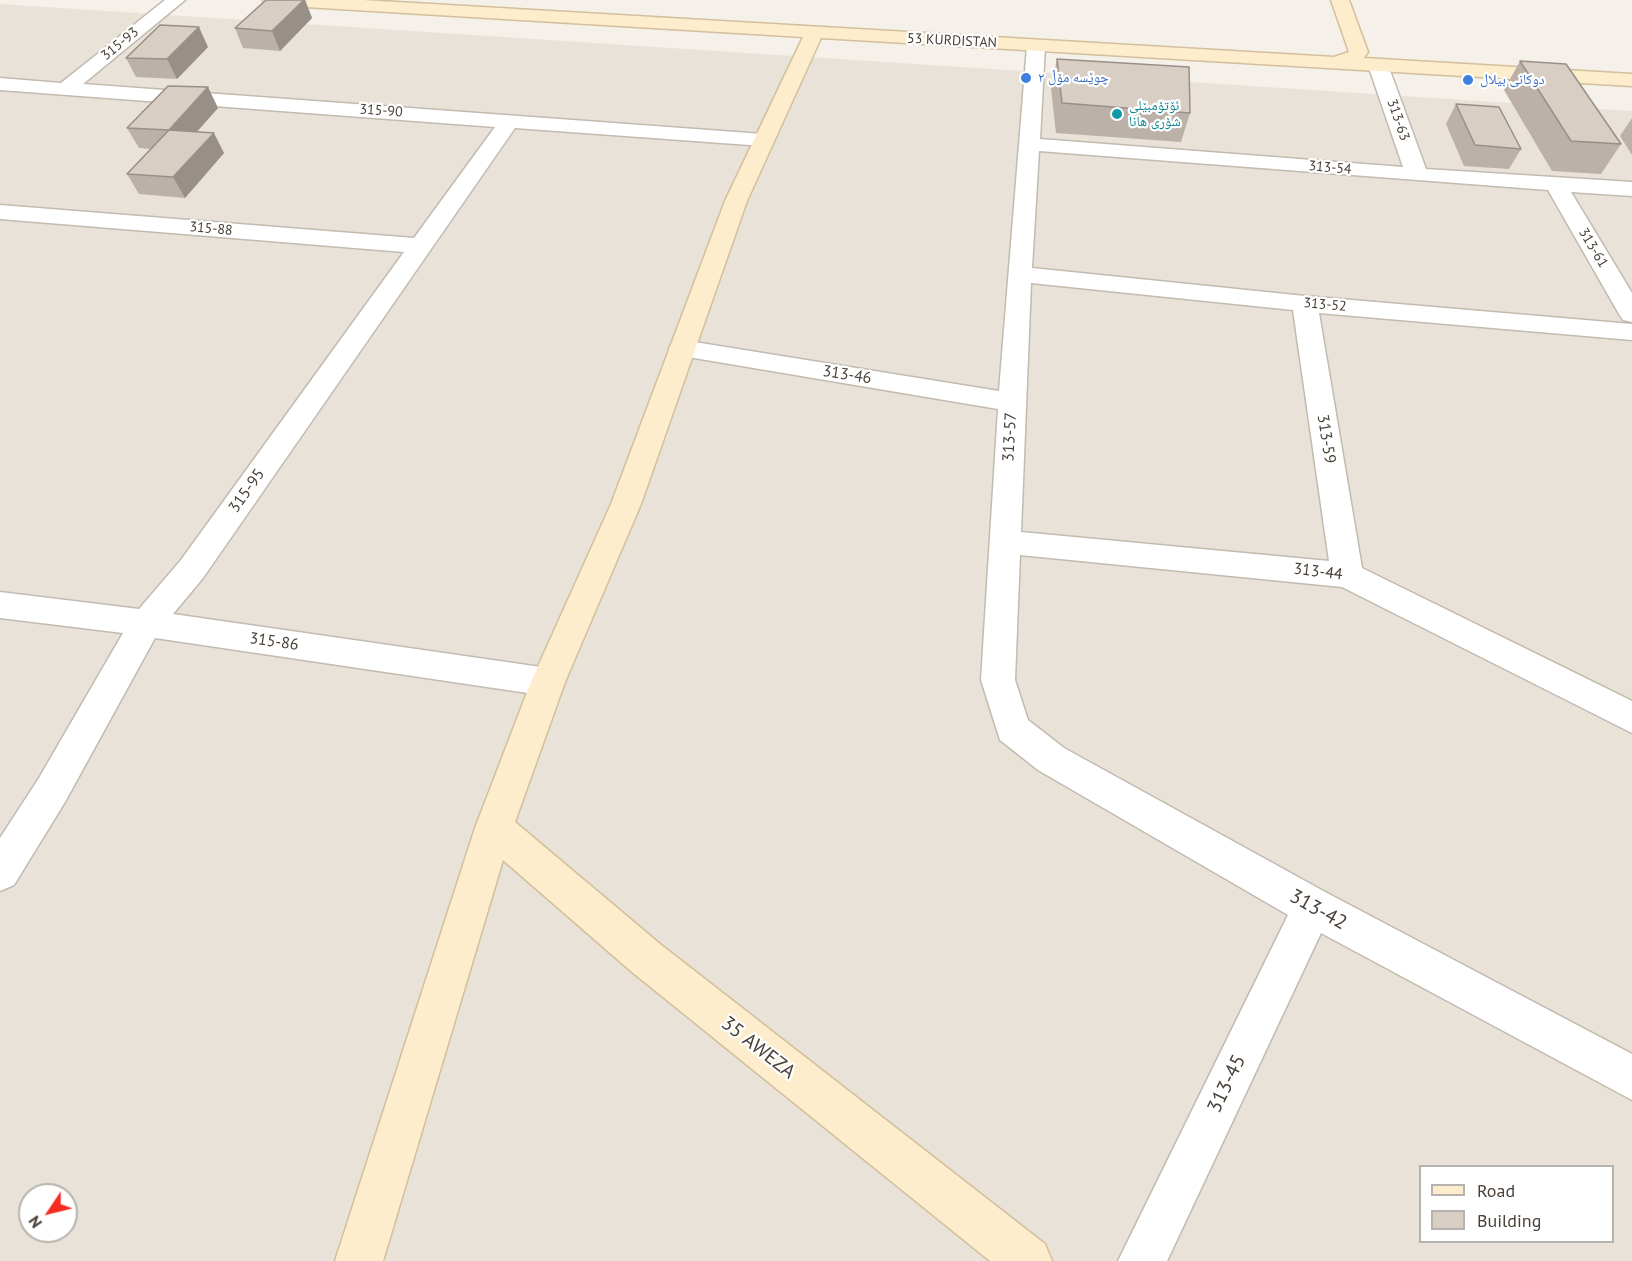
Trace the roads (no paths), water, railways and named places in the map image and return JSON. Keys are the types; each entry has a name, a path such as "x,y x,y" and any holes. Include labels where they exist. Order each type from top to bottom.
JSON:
{"main road":[{"name":"53 KURDISTAN","path":"272,0 350,2 814,33 1632,80"},
{"path":"1333,63 1355,57 1359,52 1340,0"},
{"path":"1358,0 1378,65"},
{"path":"359,1261 494,828 548,682 626,504 736,201 814,33"},
{"name":"35 AWEZA","path":"494,828 646,958 1028,1261"}],"street":[{"name":"315-93","path":"64,89 176,0"},
{"name":"313-57","path":"1013,729 998,680 1007,542 1019,274 1036,46"},
{"name":"313-63","path":"1378,65 1417,175"},
{"name":"315-90","path":"0,84 763,140"},
{"name":"315-95","path":"0,872 52,790 146,623 192,569 510,120"},
{"name":"313-54","path":"1028,144 1417,175 1632,189"},
{"name":"313-61","path":"1555,183 1632,314"},
{"name":"315-88","path":"0,212 421,246"},
{"name":"313-52","path":"1019,274 1305,304 1632,332"},
{"name":"313-59","path":"1305,304 1347,575"},
{"name":"313-46","path":"682,348 1012,402"},
{"name":"313-44","path":"1007,542 1347,575 1632,718"},
{"name":"315-86","path":"0,605 146,623 548,682"},
{"name":"313-42","path":"1013,729 1051,759 1313,908 1632,1078"},
{"name":"313-45","path":"1142,1261 1313,908"}],"place":[{"name":"چوێسە مۆڵ ۲","path":"1026,78"},
{"name":"دوکانی بیلال","path":"1468,80"},
{"name":"ئۆتۆمبێلی شۆری هانا","path":"1117,114"}]}
